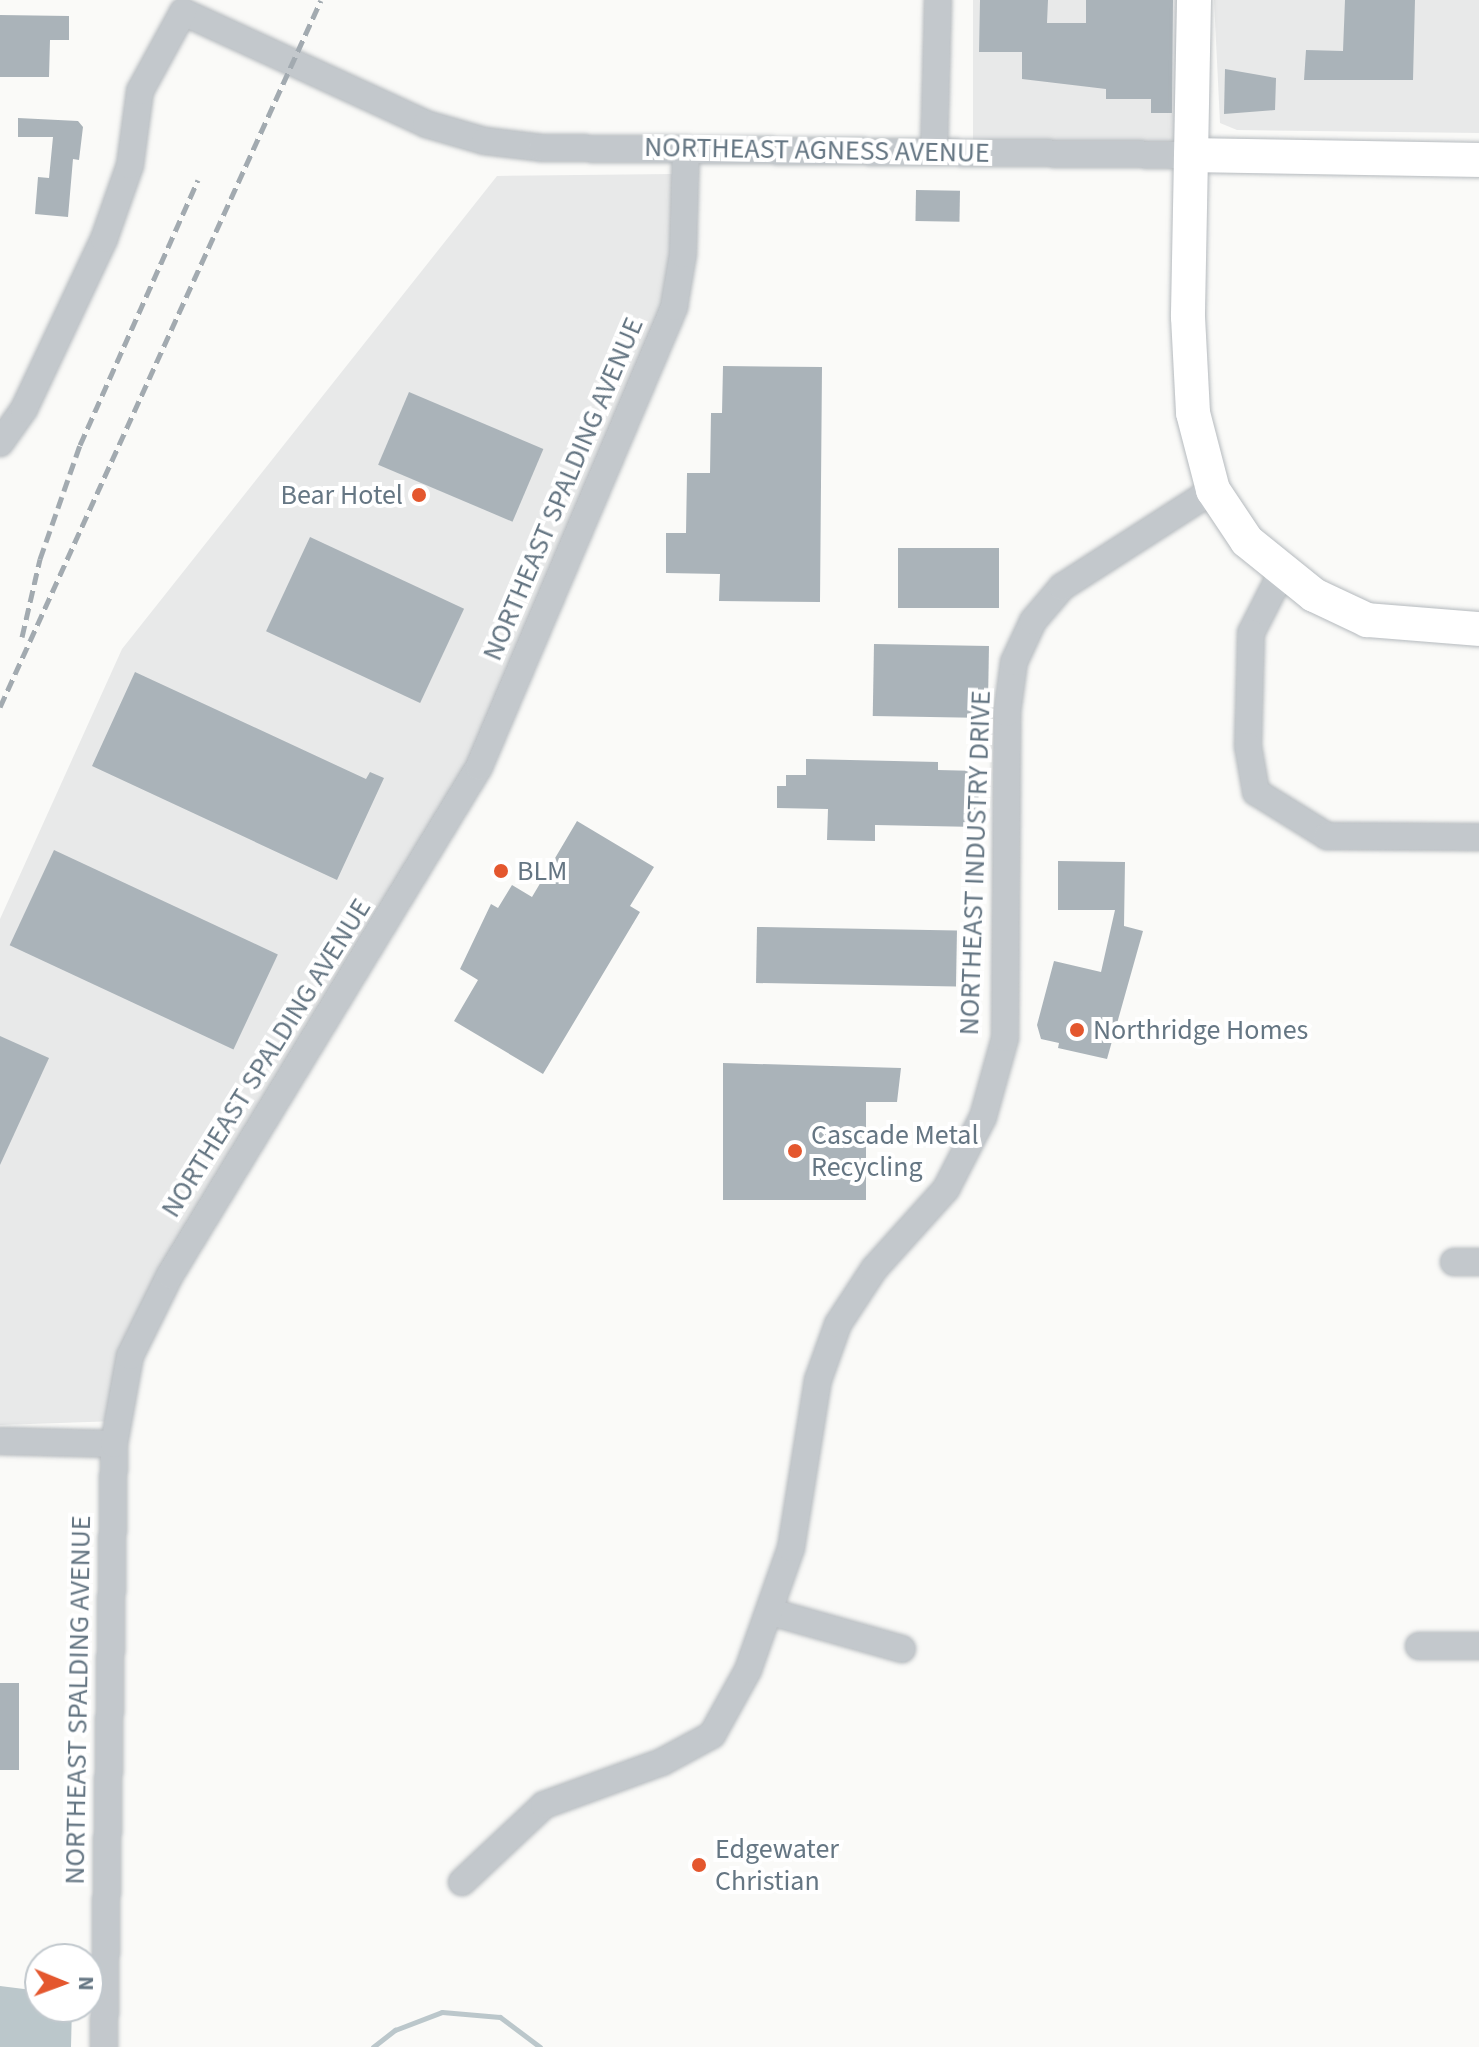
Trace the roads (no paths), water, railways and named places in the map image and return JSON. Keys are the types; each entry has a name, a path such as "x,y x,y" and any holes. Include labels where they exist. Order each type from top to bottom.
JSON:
{"main road":[{"path":"1194,0 1191,155 1193,413 1213,490 1247,541 1281,574 1367,620 1479,629"},
{"name":"NORTHEAST AGNESS AVENUE","path":"1191,155 1479,160"}],"street":[{"path":"934,152 938,0"},
{"path":"0,443 24,409 104,239 130,165 140,91 179,6"},
{"name":"NORTHEAST AGNESS AVENUE","path":"179,6 426,124 485,141 686,149 1191,155"},
{"name":"NORTHEAST SPALDING AVENUE","path":"104,2047 114,1444 130,1356 148,1312 479,767 674,307 683,254 686,149"},
{"name":"NORTHEAST INDUSTRY DRIVE","path":"462,1882 544,1805 662,1762 712,1735 771,1612 791,1548 818,1380 838,1324 874,1269 946,1189 983,1117 1005,1038 1007,713 1014,662 1033,621 1062,587 1213,490"},
{"path":"1281,574 1251,633 1248,746 1256,792 1327,836 1479,837"},
{"path":"0,1441 114,1444"},
{"path":"771,1612 902,1649"},
{"path":"1419,1646 1479,1646"}],"waterway":[{"path":"373,2047 395,2030 442,2012 500,2017 540,2047"}],"railway":[{"path":"0,707 321,0"},
{"path":"22,637 40,559 80,445 198,180"}],"place":[{"name":"Bear Hotel","path":"419,495"},
{"name":"BLM","path":"501,871"},
{"name":"Northridge Homes","path":"1077,1030"},
{"name":"Cascade Metal Recycling","path":"795,1151"},
{"name":"Edgewater Christian","path":"699,1865"}]}
